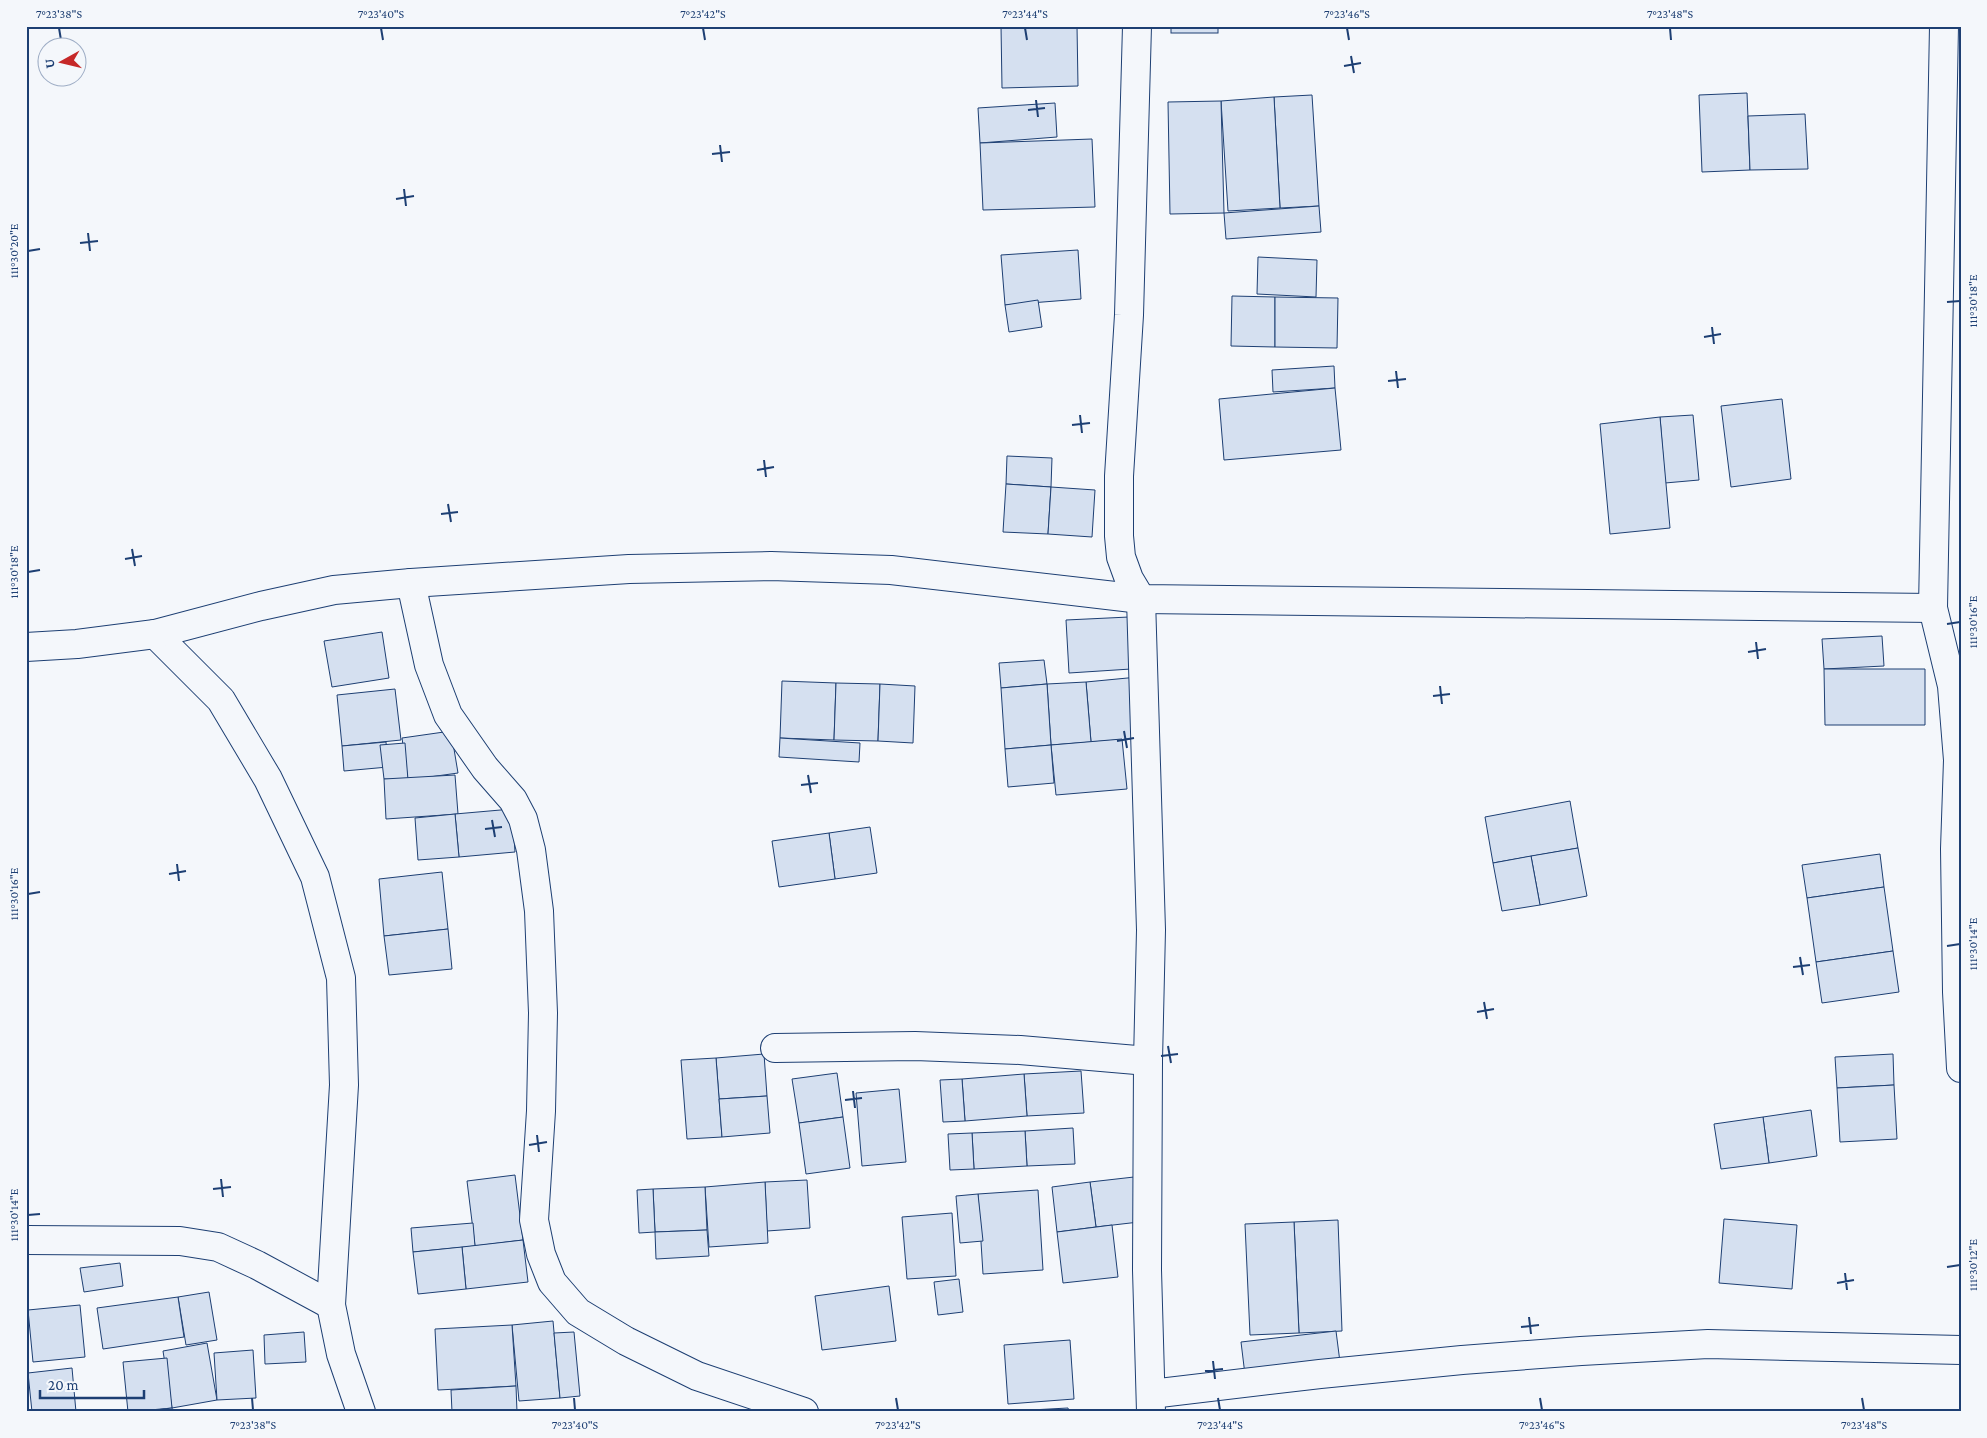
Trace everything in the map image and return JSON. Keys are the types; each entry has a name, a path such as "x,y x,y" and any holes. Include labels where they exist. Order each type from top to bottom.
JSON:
{"street":[{"path":"1137,26 1129,315 1119,476 1118,536 1121,558 1129,579 1141,599 1151,930 1147,1270 1151,1403 1320,1374 1581,1350 1708,1344 1961,1350"},
{"path":"1944,26 1933,608 1952,686 1958,760 1955,849 1957,992 1961,1068"},
{"path":"26,647 77,644 155,634 262,606 334,590 411,582 629,569 771,566 891,570 1141,599 1933,608"},
{"path":"411,582 429,665 448,714 485,768 513,800 523,819 531,850 539,911 543,1013 541,1111 534,1220 541,1254 552,1282 578,1312 626,1341 697,1376 804,1412"},
{"path":"155,634 221,700 268,778 315,877 341,978 344,1084 331,1305 341,1354 361,1412"},
{"path":"775,1048 934,1047 1020,1050 1148,1061"},
{"path":"26,1240 180,1241 218,1248 257,1265 331,1305"}],"building":[{"path":"1001,26 1077,26 1078,86 1002,88"},
{"path":"1171,26 1218,26 1218,33 1171,33"},
{"path":"1747,93 1750,170 1702,172 1699,95"},
{"path":"1312,95 1319,206 1280,208 1274,97"},
{"path":"1274,97 1280,208 1228,211 1221,101"},
{"path":"1221,101 1224,213 1170,214 1168,102"},
{"path":"1055,103 1057,137 980,143 978,108"},
{"path":"1805,114 1808,169 1750,170 1748,116"},
{"path":"1092,139 1095,207 983,210 980,143"},
{"path":"1319,206 1321,232 1226,239 1224,213"},
{"path":"1078,250 1081,299 1005,305 1001,255"},
{"path":"1258,257 1317,260 1316,297 1257,294"},
{"path":"1232,296 1275,297 1275,347 1231,346"},
{"path":"1275,297 1338,298 1337,348 1275,347"},
{"path":"1038,300 1042,327 1009,332 1005,305"},
{"path":"1334,366 1335,388 1273,392 1272,370"},
{"path":"1335,388 1341,450 1224,460 1219,399"},
{"path":"1782,399 1791,479 1731,487 1721,406"},
{"path":"1693,415 1699,480 1665,483 1660,417"},
{"path":"1660,417 1670,528 1610,534 1600,424"},
{"path":"1007,456 1052,458 1051,487 1006,484"},
{"path":"1006,484 1051,487 1048,534 1003,532"},
{"path":"1051,487 1095,490 1092,537 1048,534"},
{"path":"1129,617 1131,669 1069,673 1066,620"},
{"path":"382,632 389,678 332,687 324,641"},
{"path":"1882,636 1884,666 1824,669 1822,639"},
{"path":"1044,660 1047,684 1001,688 999,663"},
{"path":"1824,669 1925,669 1925,725 1825,725"},
{"path":"1138,677 1143,738 1091,742 1086,682"},
{"path":"782,681 836,683 834,740 780,738"},
{"path":"1086,682 1091,742 1051,745 1047,684"},
{"path":"836,683 880,684 878,741 834,740"},
{"path":"880,684 915,686 913,743 878,741"},
{"path":"1047,684 1051,745 1005,749 1001,688"},
{"path":"395,689 401,740 342,746 337,695"},
{"path":"451,731 458,773 408,780 402,738"},
{"path":"780,738 860,743 859,762 779,757"},
{"path":"1122,739 1127,789 1056,795 1051,745"},
{"path":"386,742 388,767 344,771 342,746"},
{"path":"405,743 408,780 384,779 380,745"},
{"path":"1051,745 1054,783 1008,787 1005,749"},
{"path":"455,775 458,814 386,819 384,779"},
{"path":"1570,801 1578,848 1493,863 1485,817"},
{"path":"512,809 515,852 459,857 455,814"},
{"path":"455,814 459,857 418,860 415,818"},
{"path":"870,827 877,873 835,879 829,833"},
{"path":"829,833 835,879 779,887 772,841"},
{"path":"1578,848 1587,896 1540,905 1531,856"},
{"path":"1880,854 1884,887 1807,898 1802,865"},
{"path":"1531,856 1540,905 1502,911 1493,863"},
{"path":"442,872 448,929 384,936 379,879"},
{"path":"1884,887 1893,951 1816,962 1807,898"},
{"path":"448,929 452,969 389,975 384,936"},
{"path":"1893,951 1899,992 1822,1003 1816,962"},
{"path":"764,1054 767,1096 719,1099 716,1058"},
{"path":"1893,1054 1894,1085 1837,1088 1835,1057"},
{"path":"716,1058 722,1137 687,1139 681,1060"},
{"path":"1081,1071 1084,1113 1027,1116 1024,1074"},
{"path":"837,1073 843,1117 799,1123 792,1079"},
{"path":"1024,1074 1027,1116 965,1121 962,1079"},
{"path":"962,1079 965,1121 943,1122 940,1080"},
{"path":"1894,1085 1897,1139 1840,1142 1837,1088"},
{"path":"899,1089 906,1162 862,1166 856,1093"},
{"path":"767,1096 770,1133 722,1137 719,1099"},
{"path":"1811,1110 1817,1156 1769,1163 1763,1117"},
{"path":"843,1117 850,1168 806,1174 799,1123"},
{"path":"1763,1117 1769,1163 1721,1169 1714,1124"},
{"path":"1073,1128 1075,1164 1027,1166 1025,1131"},
{"path":"1025,1131 1027,1166 974,1169 972,1133"},
{"path":"972,1133 974,1169 950,1170 948,1134"},
{"path":"515,1175 523,1240 475,1246 467,1181"},
{"path":"1134,1177 1139,1222 1096,1227 1090,1182"},
{"path":"807,1180 810,1228 767,1231 765,1182"},
{"path":"765,1182 768,1243 709,1247 705,1187"},
{"path":"1090,1182 1096,1227 1057,1232 1052,1187"},
{"path":"705,1187 707,1230 655,1232 653,1189"},
{"path":"653,1189 655,1232 639,1233 637,1190"},
{"path":"1038,1190 1043,1270 983,1274 978,1194"},
{"path":"978,1194 983,1241 960,1243 956,1196"},
{"path":"952,1213 956,1276 907,1279 902,1217"},
{"path":"1724,1219 1797,1225 1792,1289 1719,1283"},
{"path":"1338,1220 1342,1331 1299,1333 1294,1222"},
{"path":"1294,1222 1299,1333 1250,1335 1245,1224"},
{"path":"473,1223 475,1246 413,1252 411,1228"},
{"path":"1112,1225 1118,1277 1063,1283 1057,1232"},
{"path":"707,1230 709,1256 656,1259 655,1232"},
{"path":"523,1240 528,1282 466,1289 462,1247"},
{"path":"462,1247 466,1289 418,1294 413,1252"},
{"path":"120,1263 123,1286 84,1292 80,1268"},
{"path":"959,1279 963,1312 938,1315 934,1282"},
{"path":"889,1286 896,1341 822,1350 815,1296"},
{"path":"209,1292 217,1340 186,1345 178,1297"},
{"path":"178,1297 184,1337 103,1349 97,1308"},
{"path":"80,1305 85,1357 33,1362 28,1310"},
{"path":"553,1321 560,1398 519,1401 512,1325"},
{"path":"512,1325 516,1386 438,1390 435,1329"},
{"path":"1336,1331 1341,1370 1246,1383 1241,1342"},
{"path":"304,1332 306,1362 265,1364 264,1335"},
{"path":"574,1332 580,1396 560,1398 554,1333"},
{"path":"1070,1340 1074,1399 1008,1404 1004,1345"},
{"path":"207,1343 217,1400 172,1408 163,1351"},
{"path":"253,1350 256,1398 217,1400 214,1353"},
{"path":"167,1358 172,1408 128,1412 123,1362"},
{"path":"72,1368 76,1412 32,1412 28,1373"},
{"path":"516,1386 517,1412 452,1412 451,1390"},
{"path":"172,1408 173,1412 139,1412"},
{"path":"1068,1408 1069,1412 1012,1411"}]}
